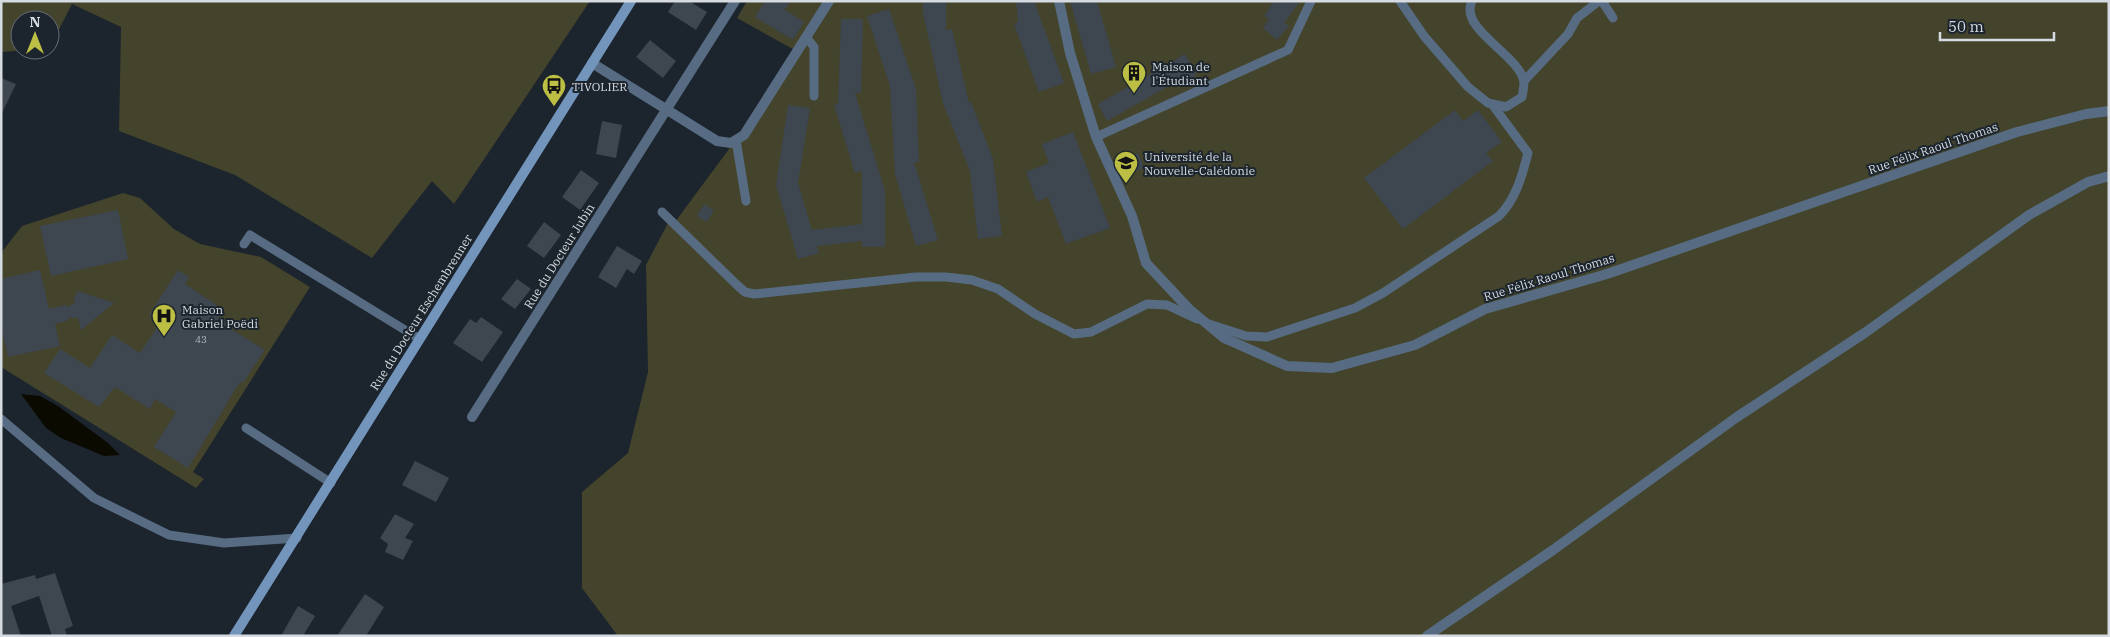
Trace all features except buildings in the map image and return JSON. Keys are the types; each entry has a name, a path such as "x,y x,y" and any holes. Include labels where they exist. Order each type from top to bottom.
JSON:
{"street":[{"name":"Rue du Docteur Eschembrenner","path":"234,636 331,483 418,338 631,1"},
{"name":"Rue du Docteur Jubin","path":"472,417 735,1"},
{"path":"592,63 668,108 717,141 731,143 744,135 829,1"},
{"name":"Rue Félix Raoul Thomas","path":"1059,1 1070,53 1096,136 1132,216 1146,263 1203,322 1224,338 1287,366 1332,368 1415,344 1485,309 1607,274 2018,132 2086,114 2109,111"},
{"path":"1427,636 1553,550 1737,417 1866,332 2029,215 2088,182 2109,176"}],"lane":[{"path":"1096,136 1288,50 1311,1"},
{"path":"1400,1 1444,61 1468,87 1488,103 1506,107 1522,97 1524,81 1568,34 1577,18 1600,1 1613,18"},
{"path":"1472,1 1470,5 1473,24 1513,62 1524,81"},
{"path":"806,37 814,47 814,96"},
{"path":"662,212 737,285 745,292 754,294 916,277 946,277 972,280 998,289 1035,314 1074,334 1091,332 1147,304 1167,305 1203,322 1246,336 1267,337 1355,308 1383,293 1487,226 1510,205 1522,177 1528,153 1492,104"},
{"path":"736,140 746,201"},
{"path":"244,244 250,235 418,338"},
{"path":"1,419 94,498 169,535 224,543 297,538"},
{"path":"246,428 331,483"}],"green space":[{"path":"1,1 590,1 454,204 432,181 372,258 235,175 119,131 121,27 72,4 60,27 60,10 10,10 10,51 1,52"},
{"path":"747,1 2109,1 2109,636 618,636 582,588 582,492 628,453 648,372 646,265 668,223 672,226 800,53 737,18"},
{"name":"Maison Gabriel Poëdi","path":"123,193 140,198 174,229 200,244 261,257 310,287 193,472 204,479 196,488 1,367 1,253 22,226"}],"shaded area":[{"path":"21,394 40,396 58,406 108,443 120,455 104,456 61,438 46,428"}],"place":[{"name":"Maison de l'Étudiant","path":"1134,94"},
{"name":"TIVOLIER","path":"554,107"},
{"name":"Université de la Nouvelle-Calédonie","path":"1126,184"},
{"name":"Maison Gabriel Poëdi","path":"164,337"}]}
